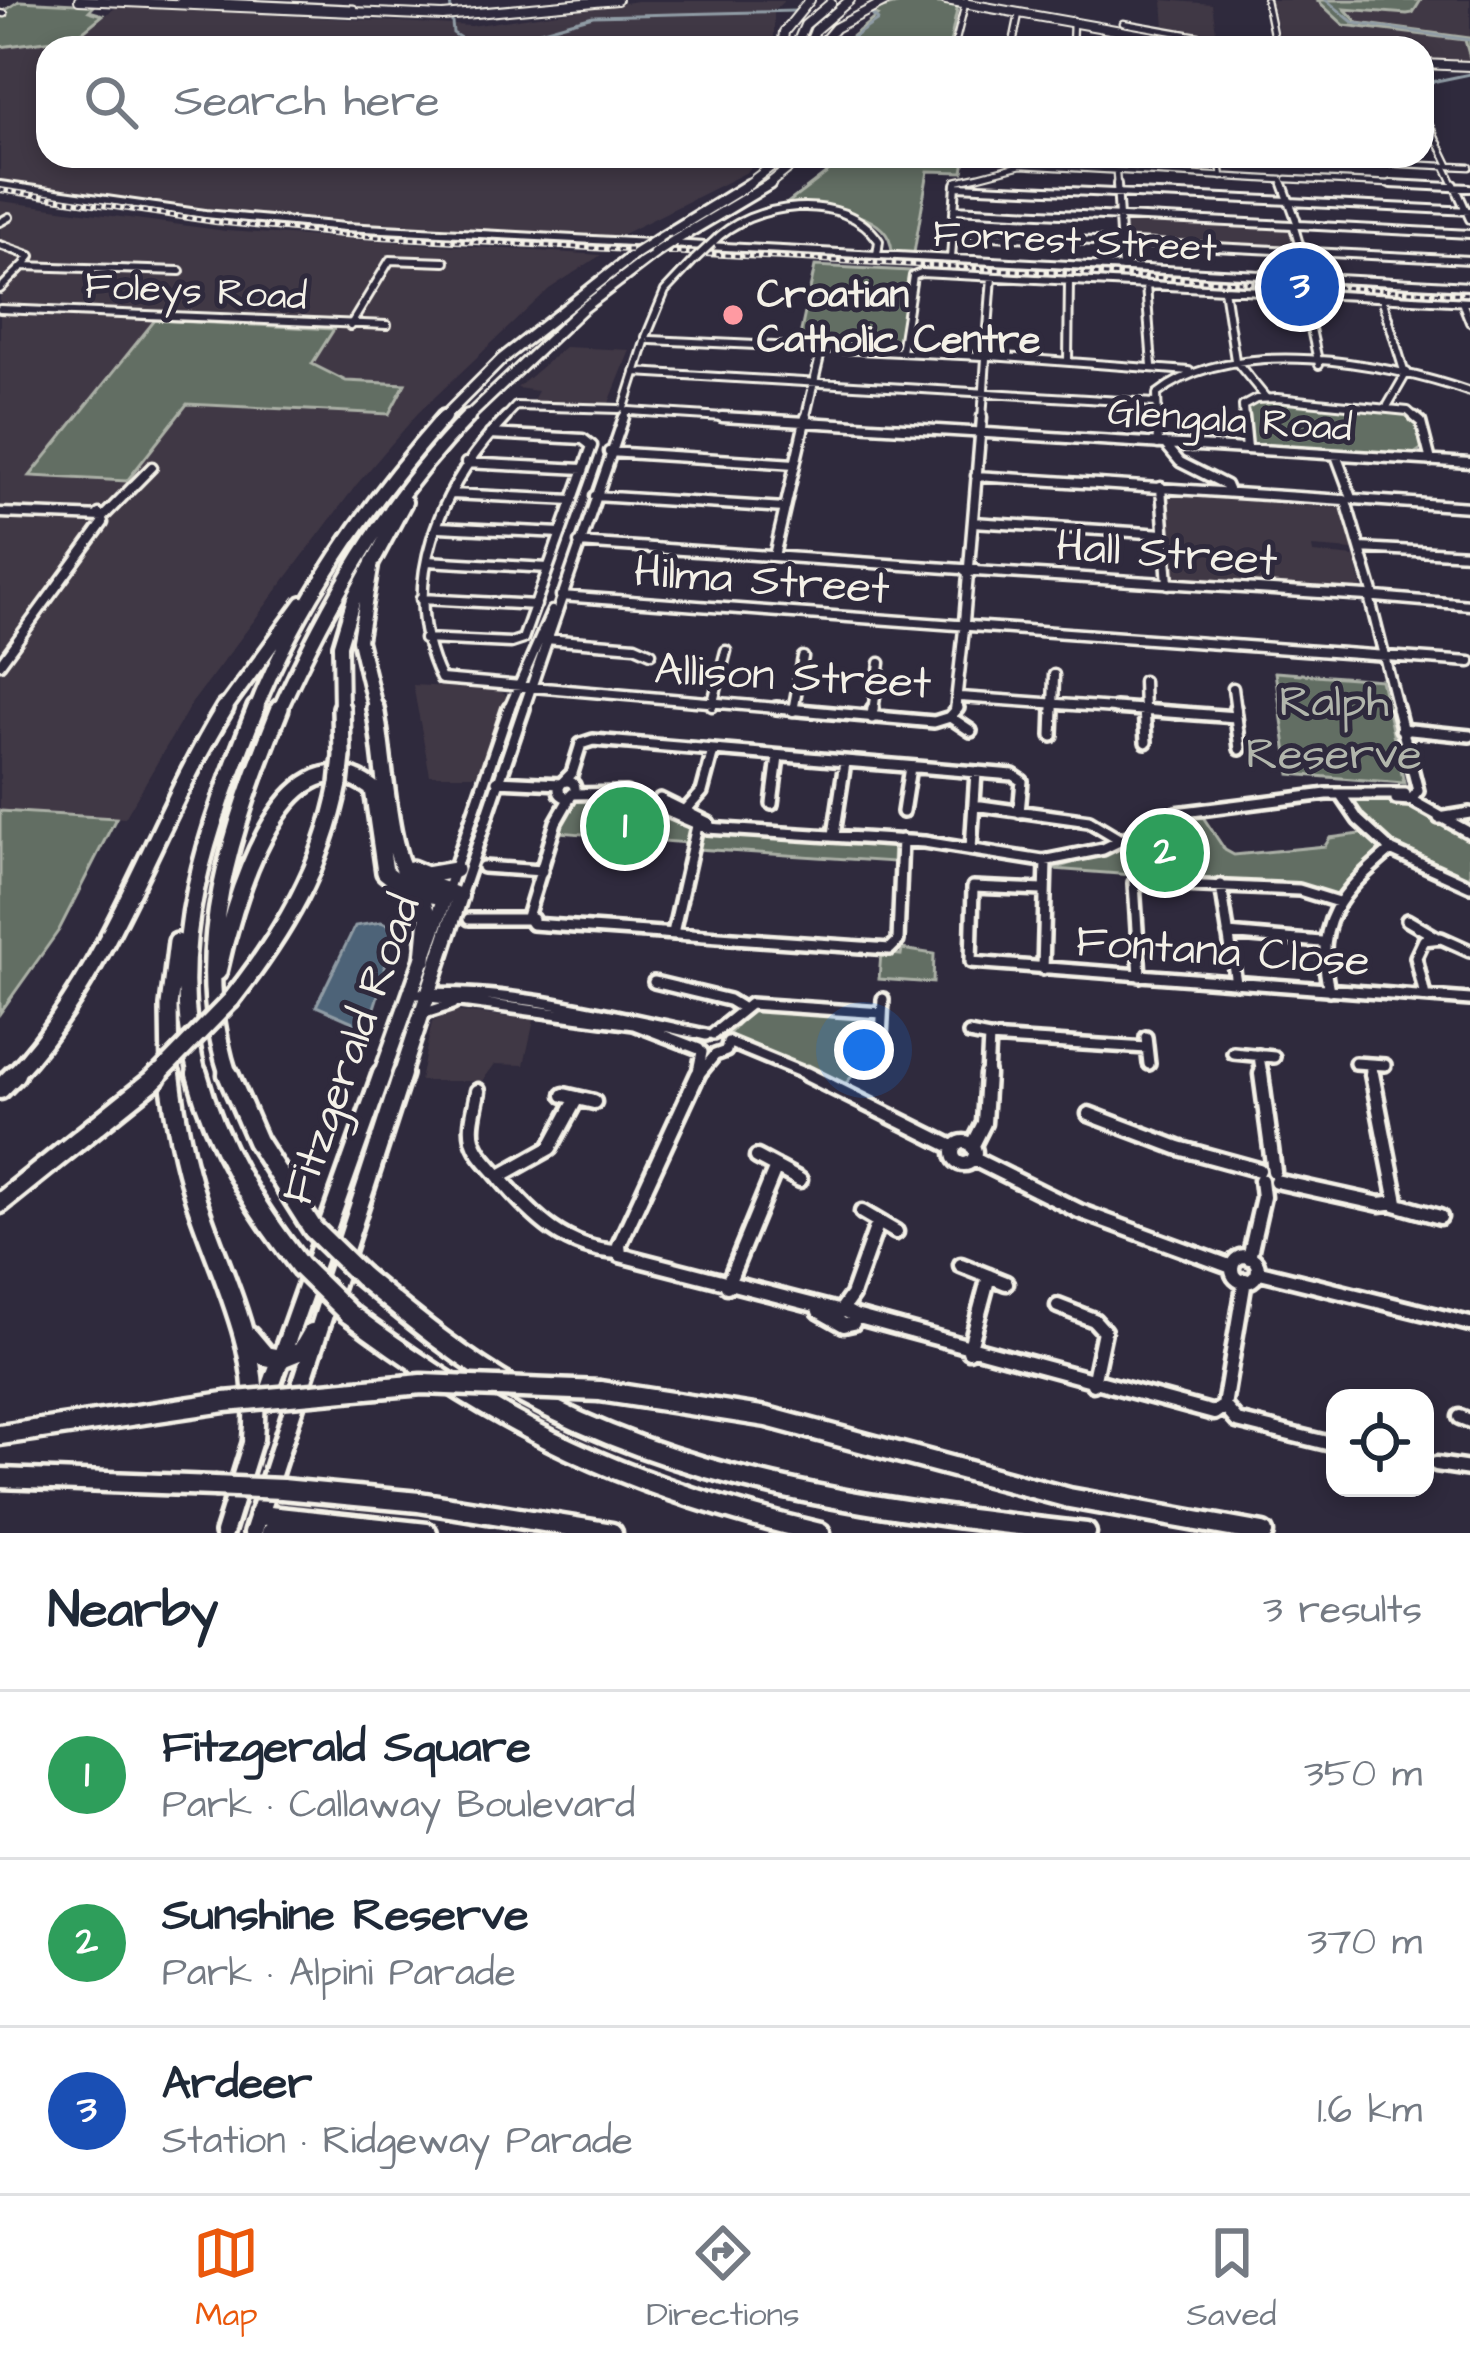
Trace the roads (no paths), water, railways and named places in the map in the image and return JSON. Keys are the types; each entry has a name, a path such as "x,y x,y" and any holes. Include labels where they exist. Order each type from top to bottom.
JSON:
{"highway":[{"path":"79,0 434,15 614,0"},
{"path":"134,0 165,3"},
{"path":"538,9 587,0"},
{"path":"787,36 799,4 810,0"},
{"path":"802,36 813,16 836,0"},
{"path":"812,36 827,16 850,0"},
{"path":"825,36 892,0"},
{"path":"946,0 1039,11 1162,36"},
{"path":"184,2 434,15"},
{"path":"966,2 1078,18"},
{"path":"1434,64 1470,66"},
{"path":"253,1439 257,1387 174,1116 169,1040 171,969 243,740 314,590 353,524 457,400 533,329 635,254 770,168"},
{"path":"224,1002 211,965 218,901 237,826 274,722 347,572 463,417 524,356 654,254 790,168"},
{"path":"0,1203 152,1082 276,941 325,842 339,784 340,645 372,562 418,476"},
{"path":"372,562 359,640 382,733 400,869 451,895"},
{"path":"0,1089 45,1042 81,989 199,752 288,618 314,590"},
{"path":"451,895 420,895 385,872 377,793 370,785 341,776 300,785 284,802 243,884 221,956 220,1045 247,1125 313,1229 416,1324 495,1379 545,1407 658,1454 736,1480 872,1508 1087,1533"},
{"path":"394,832 403,859 414,872 433,875 455,870"},
{"path":"420,895 428,916 424,959"},
{"path":"190,901 183,993 187,1036 203,1098 218,1141 250,1199 300,1266 348,1313 440,1383 564,1453 694,1502 820,1533"},
{"path":"240,1322 260,1352 280,1359"},
{"path":"0,1435 225,1402 422,1384 601,1390 749,1413 1069,1498 1264,1533"},
{"path":"0,1478 282,1489 419,1502 613,1533"},
{"path":"261,1527 364,1533"},
{"path":"261,1527 427,1533"}],"main road":[{"name":"Fitzgerald Road","path":"224,1533 280,1359 423,999 424,959 451,895"},
{"name":"Fitzgerald Road","path":"261,1527 406,1066 451,895"},
{"path":"280,1359 301,1351 312,1333 383,1118 406,1066"},
{"path":"236,1492 242,1507 261,1527"}],"street":[{"path":"1266,0 1274,36"},
{"path":"957,36 966,2 1019,14 1078,18 1152,36"},
{"path":"1014,36 1019,14"},
{"path":"1074,36 1078,18"},
{"path":"1123,23 1166,36"},
{"path":"1434,138 1469,214"},
{"path":"1434,165 1470,166"},
{"path":"958,184 1010,168"},
{"path":"1062,168 1470,188"},
{"path":"1221,168 1222,177"},
{"path":"1281,168 1309,278"},
{"path":"949,257 959,169"},
{"path":"1116,172 1122,268"},
{"path":"958,184 1469,214"},
{"name":"Forrest Street","path":"0,185 320,225 842,254 878,250 891,256 1470,286"},
{"name":"Fitzgerald Road","path":"451,895 455,870 517,686 543,644 561,596 643,339 665,291 742,219 805,210 860,220 876,232 878,250"},
{"path":"954,210 1468,234"},
{"path":"0,222 9,217"},
{"path":"951,234 1470,260"},
{"path":"0,289 24,264 24,254 4,246"},
{"path":"350,326 387,266 419,259 445,262"},
{"path":"24,264 180,271"},
{"path":"901,352 915,274 1466,302 1470,322"},
{"name":"Allison Street","path":"424,640 440,680 924,722 950,717 960,697 992,277"},
{"path":"1069,361 1070,281"},
{"path":"1146,285 1152,366"},
{"path":"1224,289 1235,362 1265,396"},
{"path":"1303,293 1319,365"},
{"path":"1382,298 1403,371 1388,406"},
{"name":"Foleys Road","path":"1,309 387,325"},
{"path":"643,339 1189,370 1235,362 1319,365 1403,371 1465,387"},
{"path":"774,556 822,348"},
{"path":"1189,370 1162,387 1155,403 1161,444 1180,462 1226,489"},
{"path":"635,372 1155,403"},
{"path":"1247,449 1241,410 1265,396 1388,406 1417,416 1431,461"},
{"name":"Glengala Road","path":"490,434 525,402 1470,463"},
{"path":"490,434 590,440 573,500 520,641 424,640 421,598 427,561 466,463 490,434"},
{"path":"609,452 795,464"},
{"path":"1340,458 1418,791 1409,798"},
{"path":"466,463 583,469"},
{"path":"0,664 100,519 152,467"},
{"path":"976,476 1470,507"},
{"path":"1161,488 1168,584"},
{"path":"451,494 573,500"},
{"path":"595,496 785,508"},
{"path":"0,513 100,519"},
{"path":"973,522 1164,534"},
{"path":"439,526 561,533"},
{"name":"Hall Street","path":"579,543 1470,605"},
{"path":"1360,547 1470,554"},
{"path":"427,561 548,568"},
{"name":"Hilma Street","path":"561,596 1470,662"},
{"path":"421,598 536,605"},
{"path":"543,644 634,646 652,652"},
{"name":"Fitzgerald Road","path":"451,895 536,687 543,644"},
{"path":"712,706 726,652"},
{"path":"793,712 803,657"},
{"path":"872,718 880,663"},
{"path":"1052,736 1054,675"},
{"path":"1143,681 1146,742"},
{"path":"1233,688 1240,748"},
{"path":"960,697 1236,718"},
{"path":"950,717 970,731"},
{"path":"1401,730 1470,736"},
{"path":"530,917 583,746 602,742 1020,778 1019,812"},
{"path":"677,811 702,792 712,751"},
{"path":"772,804 778,757"},
{"path":"834,835 845,762"},
{"path":"903,812 910,767"},
{"path":"971,849 976,772"},
{"path":"485,782 625,793 677,811 698,828 902,840 1046,861 1084,855 1168,814 1319,796 1409,798 1470,833"},
{"path":"1342,797 1386,850 1470,886"},
{"path":"974,805 1089,821 1120,839"},
{"path":"1438,817 1467,813"},
{"path":"673,933 698,828"},
{"path":"469,919 530,917 549,925 868,947 892,943 902,840"},
{"path":"1329,990 1321,942 1338,902 1386,850"},
{"path":"1043,969 1046,861"},
{"path":"483,867 542,871"},
{"path":"1140,976 1134,883 1299,890 1338,902"},
{"path":"1221,885 1236,983"},
{"name":"Fontana Close","path":"1042,890 973,887 973,963 1470,1000"},
{"path":"1407,920 1470,951"},
{"path":"1228,934 1321,942"},
{"path":"1425,997 1416,957 1424,940 1436,938"},
{"path":"654,982 729,1000 738,1013"},
{"path":"880,1038 883,998"},
{"path":"423,999 608,1021 668,1035 709,1053 763,1060"},
{"path":"423,999 564,1005 718,1037 763,1060 860,1096 1079,1210 1229,1265 1235,1276 1245,1280 1260,1272"},
{"path":"619,1252 709,1053 738,1013 757,1004 882,1013"},
{"path":"969,1034 1147,1043 1149,1064"},
{"path":"709,1053 718,1037"},
{"path":"973,1153 984,1123 989,1038"},
{"path":"1233,1053 1274,1057"},
{"path":"1249,1258 1270,1153 1259,1055"},
{"path":"1355,1063 1385,1065"},
{"path":"1370,1064 1395,1204"},
{"path":"477,1090 472,1141 559,1234 593,1251 619,1252 635,1262 1203,1413 1224,1406"},
{"path":"500,1176 550,1148 571,1096 594,1102"},
{"path":"1089,1114 1236,1166 1440,1217"},
{"path":"757,1157 800,1180"},
{"path":"727,1286 776,1167"},
{"path":"862,1212 896,1232"},
{"path":"846,1315 878,1222"},
{"path":"1229,1265 1238,1257 1249,1258 1260,1272 1470,1324"},
{"path":"961,1265 1006,1283"},
{"path":"969,1351 989,1276"},
{"path":"1224,1406 1245,1280"},
{"path":"1058,1306 1094,1320 1104,1331 1093,1384"},
{"path":"1224,1406 1237,1421 1326,1443"},
{"path":"1436,1464 1470,1469"}],"water":[{"path":"381,922 392,926 382,983 362,1045 353,1022 316,1006 355,926"}],"waterway":[{"path":"450,0 453,33 458,36"},
{"path":"1326,0 1354,23 1470,40"},
{"path":"522,36 593,16 795,11"},
{"path":"855,36 878,20 870,13"},
{"path":"1434,82 1470,74"}],"railway":[{"path":"0,190 215,222 342,235 1470,294"}],"place":[{"name":"Ardeer","path":"1300,287"},
{"name":"Croatian Catholic Centre","path":"733,315"},
{"name":"Fitzgerald Square","path":"625,826"},
{"name":"Sunshine Reserve","path":"1165,853"}],"park label":[{"name":"Ralph Reserve","path":"1334,726"}]}
